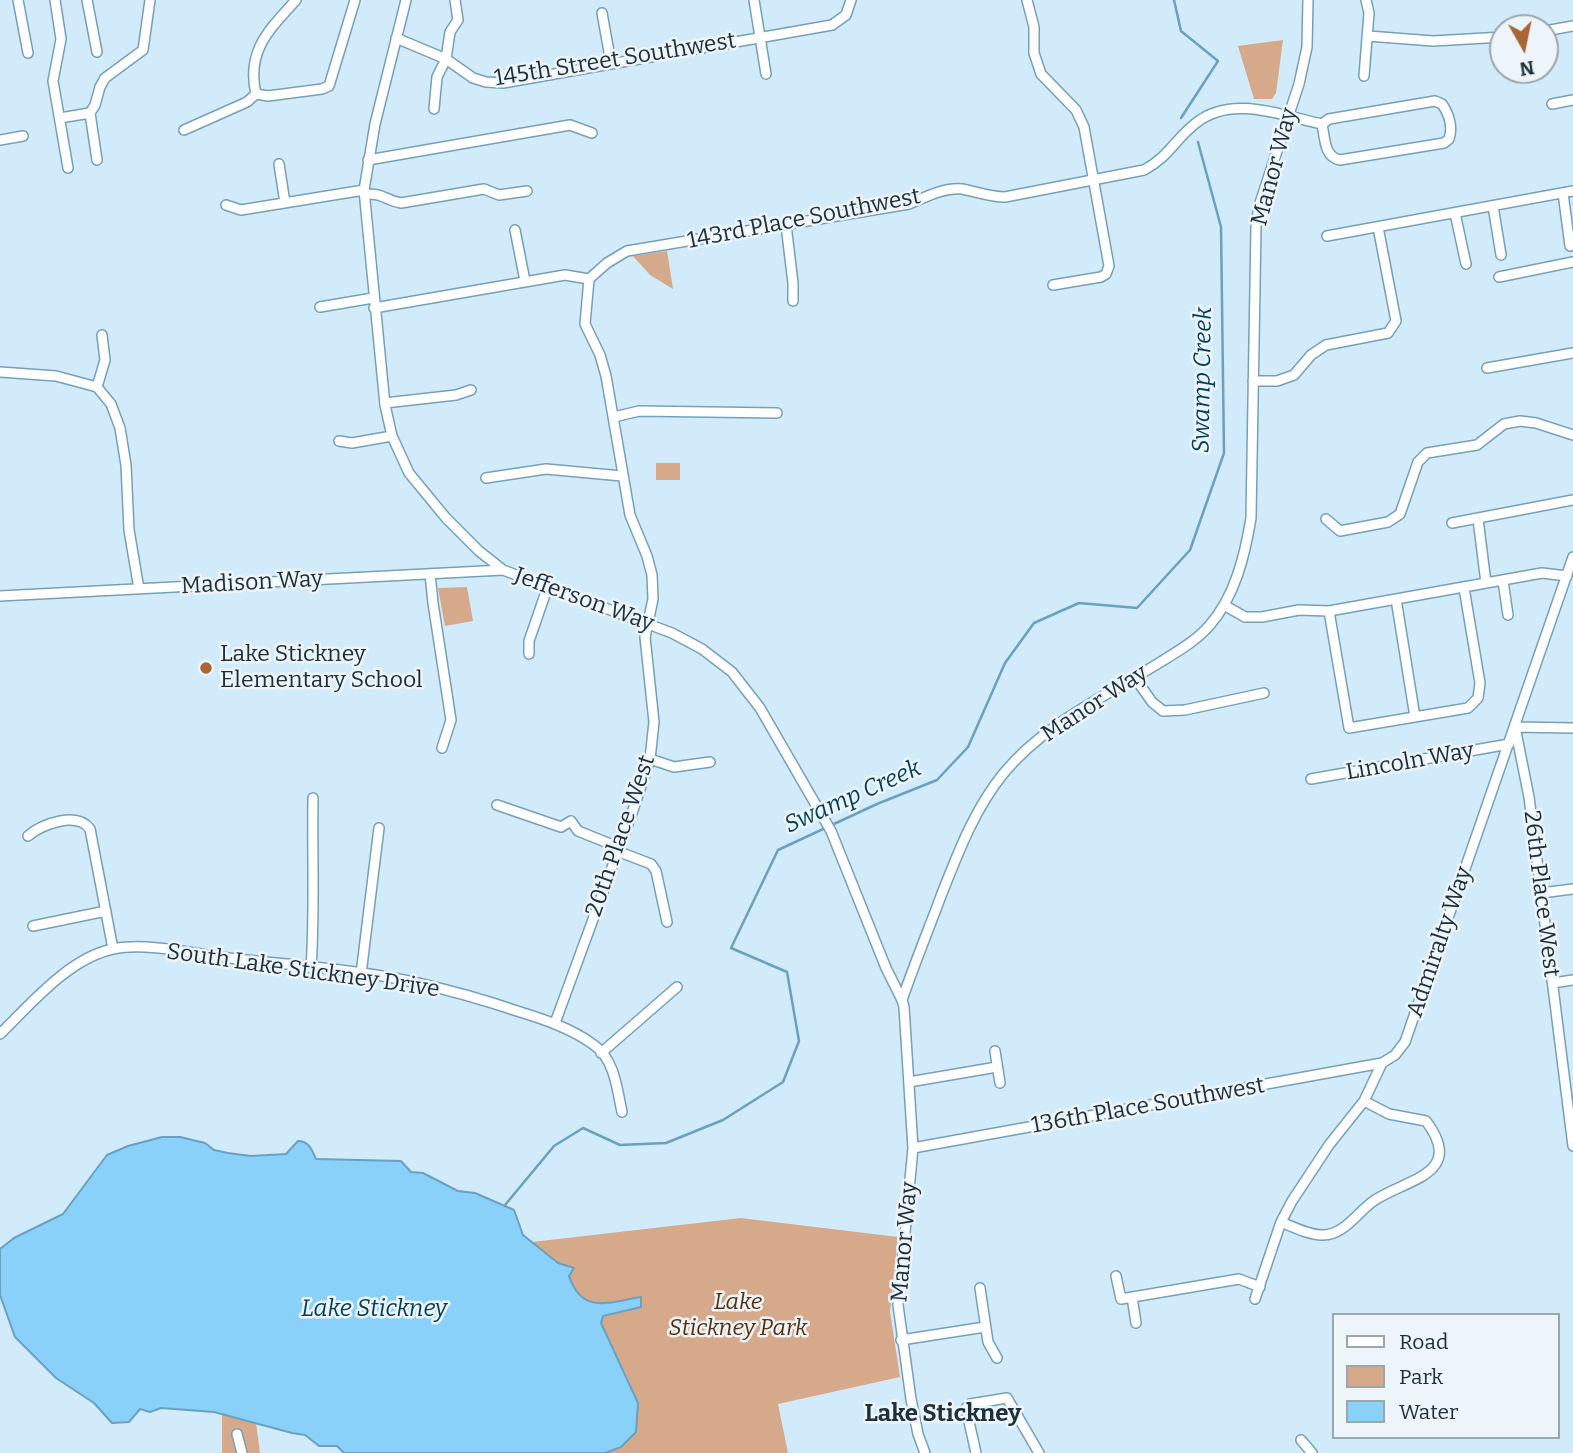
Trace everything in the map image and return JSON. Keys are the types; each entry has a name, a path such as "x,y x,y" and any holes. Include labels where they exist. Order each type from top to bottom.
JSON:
{"street":[{"path":"18,0 28,53"},
{"path":"55,0 61,39 53,81 68,168"},
{"path":"87,0 97,52"},
{"path":"97,160 90,113 105,78 143,50 150,0"},
{"path":"256,94 252,75 254,58 263,41 296,0"},
{"path":"256,94 268,96 328,86 355,0"},
{"name":"Jefferson Way","path":"406,0 368,160 364,192 385,404 392,436 409,472 425,494 479,551 503,570 648,624 702,649 732,672 760,708 820,809 902,1000"},
{"path":"434,109 437,77 446,59 450,32 458,20 455,0"},
{"path":"754,0 766,74"},
{"name":"145th Street Southwest","path":"397,38 446,59 473,78 503,83 832,24 846,15 851,0"},
{"path":"1027,0 1034,27 1034,53 1041,74 1076,110 1084,127 1108,269 1101,277 1053,285"},
{"name":"Manor Way","path":"925,1453 918,1434 901,1340 898,1305 913,1149 902,1000 968,827 1003,774 1027,748 1065,719 1189,644 1209,626 1224,606 1239,570 1247,545 1251,518 1256,227 1259,206 1307,47 1308,0"},
{"path":"1364,76 1369,13 1366,0"},
{"path":"602,13 611,63"},
{"path":"1367,36 1433,41 1489,38"},
{"path":"184,130 247,102 256,94"},
{"path":"1552,104 1573,100"},
{"name":"143rd Place Southwest","path":"589,278 627,251 909,204 936,193 959,189 989,197 1005,197 1144,170 1161,161 1198,121 1217,113 1245,108 1268,110 1322,124 1329,119 1435,101 1442,104 1448,112 1451,126 1450,139 1444,143 1340,160 1329,154 1322,124"},
{"path":"60,118 90,113"},
{"path":"368,160 570,125 592,133"},
{"path":"0,140 23,136"},
{"path":"279,164 285,203"},
{"path":"226,205 241,210 364,192 380,194 391,201 401,203 484,189 499,195 527,191"},
{"path":"1327,236 1568,192 1570,246"},
{"path":"1493,206 1501,255"},
{"path":"1455,213 1466,264"},
{"path":"786,225 793,301"},
{"path":"1253,382 1277,382 1294,375 1311,355 1326,345 1388,333 1395,321 1378,227"},
{"path":"515,230 525,281"},
{"path":"1499,277 1573,262"},
{"path":"320,307 373,303 565,275 589,278"},
{"name":"20th Place West","path":"555,1023 650,759 654,722 645,657 645,637 653,599 652,575 647,556 629,515 614,417 600,355 585,324 589,278"},
{"path":"97,387 105,360 102,335"},
{"path":"1487,368 1573,353"},
{"path":"0,372 56,376 97,387 111,404 120,428 139,589"},
{"path":"385,404 456,395 471,390"},
{"path":"614,417 639,411 777,413"},
{"path":"1326,519 1340,531 1388,522 1400,514 1418,462 1427,453 1477,445 1504,425 1520,421 1536,423 1573,435"},
{"path":"339,440 352,443 392,436"},
{"path":"486,478 546,469 622,476"},
{"path":"1452,523 1573,500"},
{"path":"1478,519 1486,583"},
{"name":"Admiralty Way","path":"1255,1299 1281,1222 1292,1201 1329,1145 1364,1101 1382,1063 1395,1055 1405,1042 1573,557"},
{"name":"Madison Way","path":"0,596 503,570"},
{"path":"1224,606 1245,617 1262,617 1299,610 1329,611 1542,573 1567,576"},
{"path":"430,574 450,720 442,748"},
{"path":"1503,581 1508,615"},
{"path":"529,654 529,641 548,586"},
{"path":"1329,611 1349,728 1468,708 1478,698 1479,683 1464,588"},
{"path":"1396,599 1415,717"},
{"path":"1135,677 1152,702 1163,711 1185,710 1264,693"},
{"path":"1515,727 1573,728"},
{"name":"26th Place West","path":"1515,727 1528,797 1573,1146"},
{"name":"Lincoln Way","path":"1311,779 1509,744"},
{"path":"650,759 674,767 710,762"},
{"path":"311,968 314,921 311,871 313,798"},
{"path":"497,805 561,827 571,821 578,831 651,864 656,871 667,922"},
{"path":"29,836 40,827 79,819 85,822 90,829 113,949"},
{"path":"361,974 379,828"},
{"path":"1541,893 1573,889"},
{"path":"33,926 106,911"},
{"name":"South Lake Stickney Drive","path":"0,1034 71,968 93,955 113,949 158,949 361,974 409,981 555,1023 596,1046 611,1066 622,1112"},
{"path":"1553,983 1573,980"},
{"path":"601,1053 677,987"},
{"path":"995,1051 1000,1083"},
{"name":"136th Place Southwest","path":"913,1149 1382,1063"},
{"path":"909,1082 997,1067"},
{"path":"1281,1222 1323,1236 1337,1231 1372,1201 1424,1177 1433,1168 1438,1158 1438,1144 1434,1131 1426,1121 1389,1114 1364,1101"},
{"path":"1116,1276 1121,1299 1240,1279 1260,1287"},
{"path":"979,1288 988,1342 997,1358"},
{"path":"1132,1297 1136,1323"},
{"path":"901,1340 985,1327"},
{"path":"976,1453 966,1408 970,1404 1007,1398 1039,1453"},
{"path":"237,1434 242,1453"},
{"path":"1301,1440 1312,1453"}],"green space":[{"path":"1283,40 1276,93 1272,99 1254,99 1238,46"},
{"path":"667,251 673,289 650,275 633,256"},
{"path":"656,463 680,463 680,480 656,480"},
{"path":"467,587 473,621 445,626 438,588"},
{"name":"Lake Stickney Park","path":"741,1218 898,1237 890,1312 900,1377 778,1404 788,1453 605,1453 621,1447 631,1385 601,1323 603,1316 641,1307 640,1297 597,1303 581,1297 569,1276 573,1268 558,1263 532,1242"},
{"path":"222,1414 256,1423 260,1453 222,1453"}],"water":[{"name":"Lake Stickney","path":"162,1137 180,1137 205,1143 214,1150 251,1156 286,1154 298,1141 302,1141 311,1149 316,1159 401,1161 411,1172 423,1173 458,1191 475,1193 514,1210 523,1235 558,1263 574,1268 569,1276 581,1296 598,1303 641,1297 641,1307 603,1316 601,1323 638,1403 636,1432 621,1447 605,1453 344,1453 337,1446 319,1446 305,1435 214,1412 161,1408 150,1412 140,1409 129,1422 112,1423 94,1403 56,1378 15,1337 0,1295 0,1249 14,1238 63,1214 107,1155"}],"waterway":[{"name":"Swamp Creek","path":"1174,0 1181,31 1218,61 1181,118"},
{"name":"Swamp Creek","path":"505,1205 554,1146 583,1128 620,1145 666,1143 723,1120 783,1082 799,1041 787,972 731,948 778,850 877,804 937,780 968,747 1005,663 1034,623 1079,603 1137,608 1190,550 1224,453 1221,227 1198,142"}],"place":[{"name":"Lake Stickney Elementary School","path":"206,668"}],"district":[{"name":"Lake Stickney","path":"943,1414"}]}
